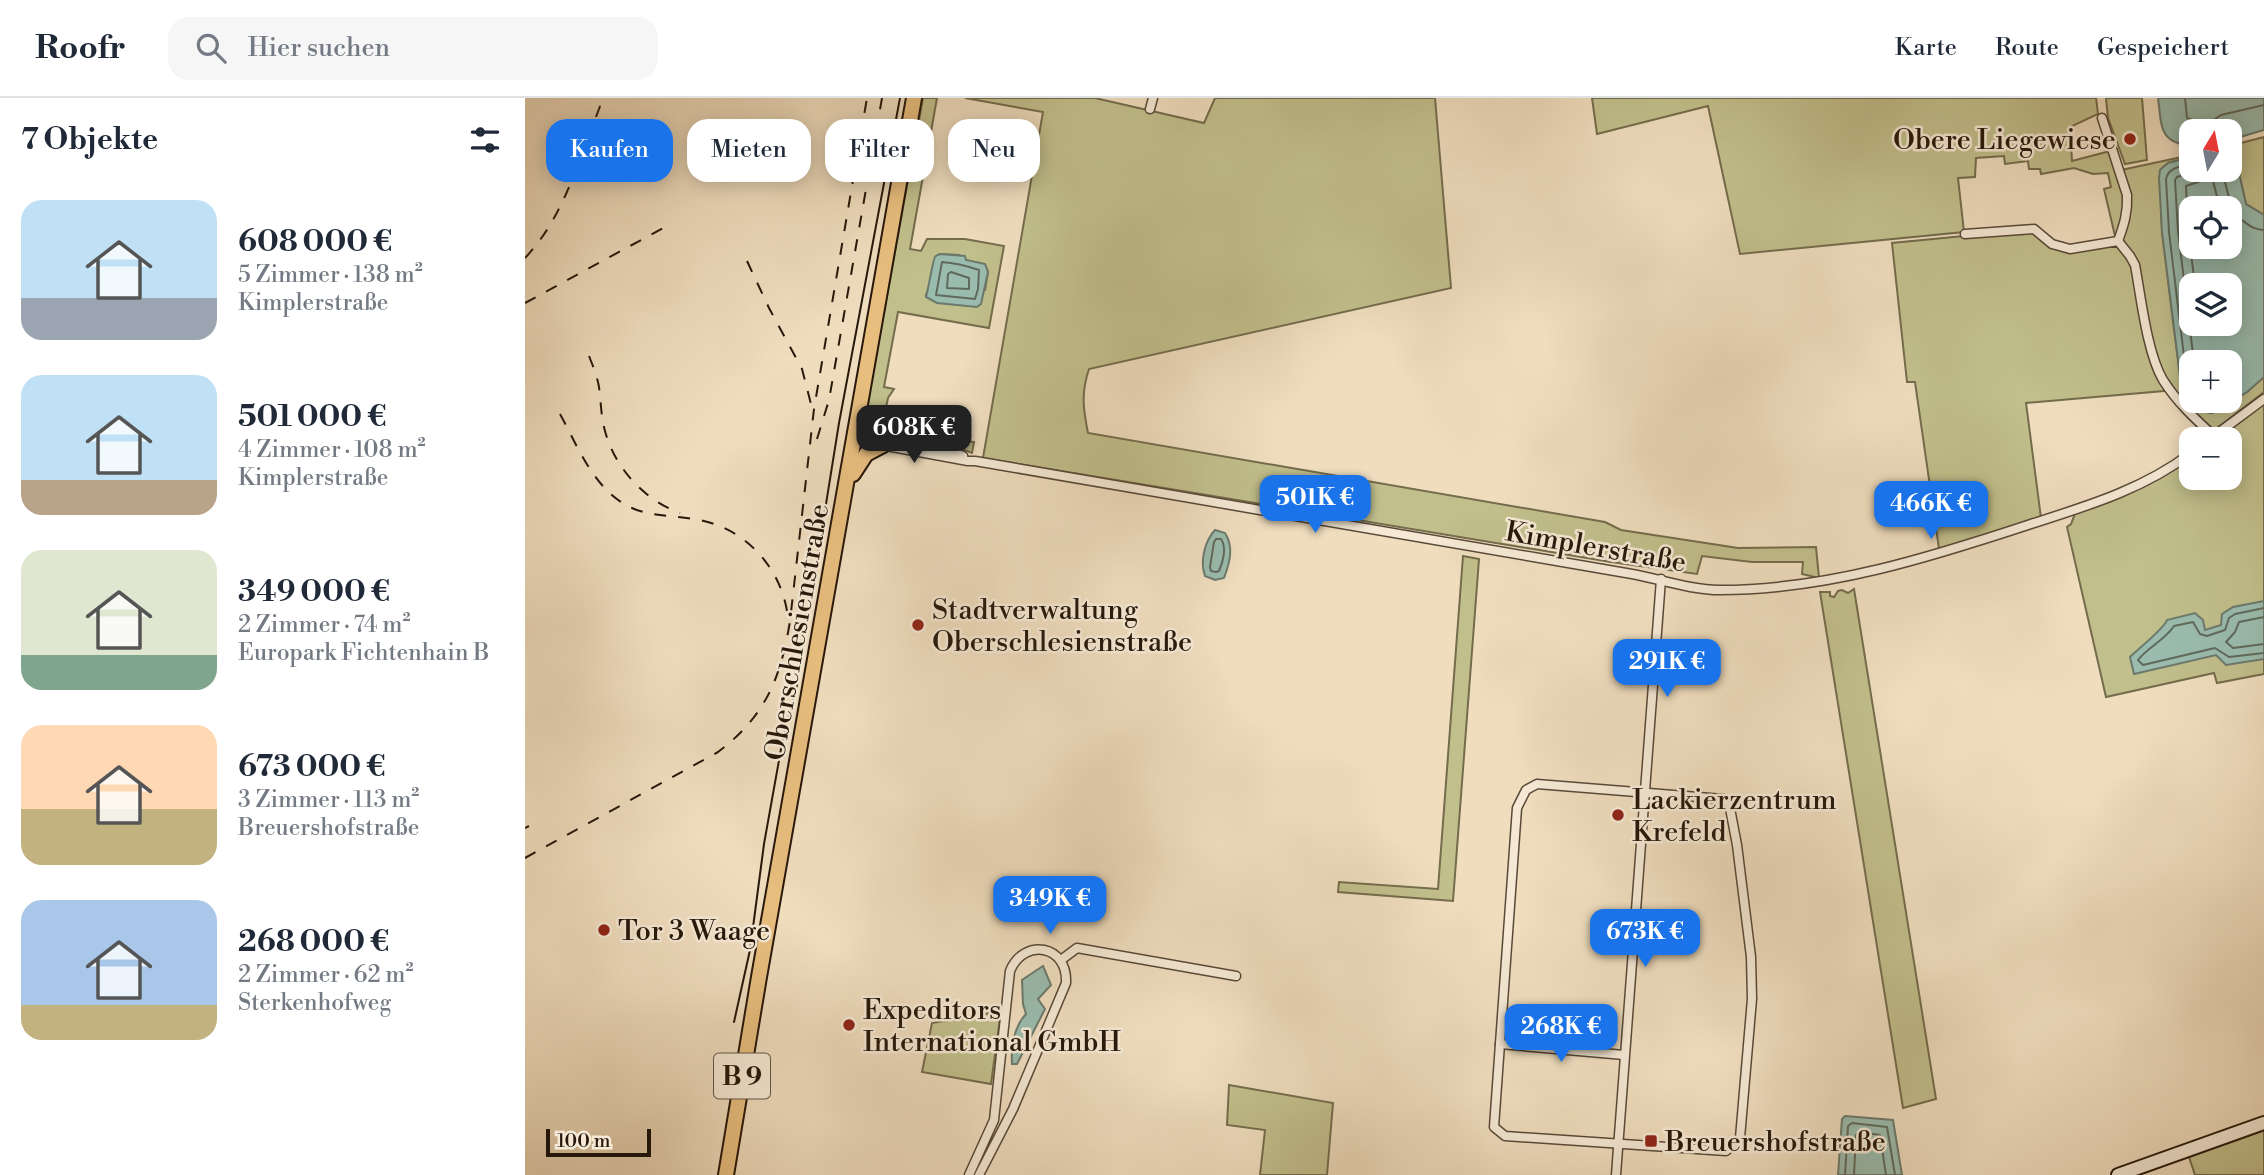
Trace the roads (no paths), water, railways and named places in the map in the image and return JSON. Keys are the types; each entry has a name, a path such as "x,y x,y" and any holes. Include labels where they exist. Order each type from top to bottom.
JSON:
{"main road":[{"name":"Oberschlesienstraße","path":"726,1175 914,98"},
{"name":"B 9","path":"845,491 861,458 883,445"},
{"path":"2118,1175 2264,1123"}],"street":[{"path":"1150,109 1153,98"},
{"path":"2102,118 2127,195 2126,217 2118,241"},
{"path":"1965,234 2034,229 2052,244 2070,250 2118,241"},
{"path":"2118,241 2135,265 2152,351 2162,379 2202,427"},
{"path":"2227,427 2264,399"},
{"name":"Kimplerstraße","path":"855,435 883,445 968,461 1725,590 1801,584 1857,574 1950,551 2116,494 2148,481 2179,461"},
{"name":"Kimplerstraße","path":"855,435 948,450 975,461"},
{"path":"1616,1175 1661,579"},
{"path":"1538,784 1645,793 1723,799 1729,803 1738,845 1751,957 1752,999 1740,1138 1726,1151 1505,1136 1494,1127 1517,807 1526,790 1538,784"},
{"path":"1061,960 1077,948 1236,976"},
{"path":"969,1175 994,1120 1009,985 1014,963 1025,952 1039,949 1053,953 1061,960 1067,974 1062,995 1013,1109 979,1175"},
{"path":"1500,1044 1624,1055"}],"water":[{"path":"2158,98 2264,98 2264,130 2242,136 2242,119 2179,119 2179,144 2167,136 2161,124"},
{"path":"2179,160 2179,182 2241,182 2246,204 2264,215 2264,377 2242,395 2242,350 2179,350 2179,368 2162,232 2160,170 2168,163"},
{"path":"940,254 965,256 966,260 985,264 988,272 981,304 977,307 937,303 926,297 934,259"},
{"path":"1215,530 1225,533 1230,549 1224,578 1215,580 1205,576 1203,565 1206,546"},
{"path":"2264,601 2264,659 2226,665 2216,655 2134,674 2130,657 2167,620 2195,613 2203,620 2205,630 2221,625 2222,614 2233,607"},
{"path":"1043,966 1051,985 1038,999 1045,1009 1017,1064 1012,1064 1014,1038 1026,1014 1022,980"},
{"path":"1845,1116 1893,1120 1902,1175 1838,1175 1842,1119"}],"tram line":[{"path":"734,1022 750,950 764,844 783,738 797,685 839,423 900,98"}],"railway":[{"path":"596,117 603,98"},
{"path":"525,858 718,752 748,724 769,694 782,660 790,621 814,409 867,98"},
{"path":"817,439 829,400 882,98"},
{"path":"525,258 548,229 571,182"},
{"path":"525,303 665,227"},
{"path":"747,261 802,369 811,404"},
{"path":"589,356 598,383 605,431 616,458 643,491 680,513"},
{"path":"560,414 593,474 610,494 629,507 656,515 711,523 742,539 767,563 783,594 787,611"},
{"path":"525,828 529,826"}],"place":[{"name":"Obere Liegewiese","path":"2130,139"},
{"name":"Stadtverwaltung Oberschlesienstraße","path":"918,625"},
{"name":"Lackierzentrum Krefeld","path":"1618,815"},
{"name":"Tor 3 Waage","path":"604,930"},
{"name":"Expeditors International GmbH","path":"849,1025"},
{"name":"Breuershofstraße","path":"1651,1141"}]}
